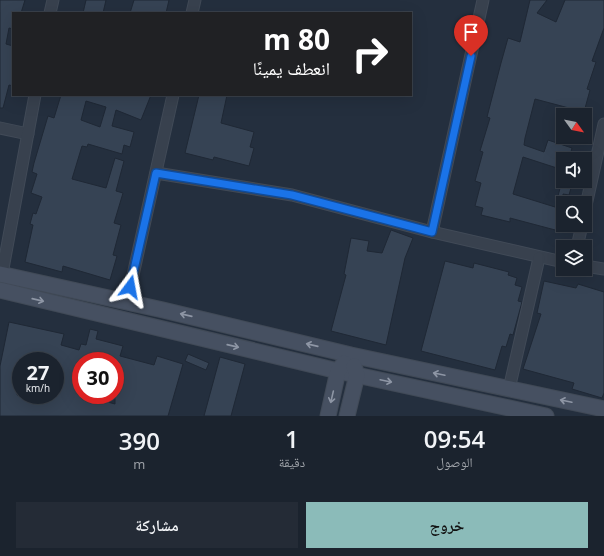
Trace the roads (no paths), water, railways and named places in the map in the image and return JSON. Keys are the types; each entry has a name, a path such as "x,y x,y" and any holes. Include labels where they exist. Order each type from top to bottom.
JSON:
{"street":[{"path":"50,12 53,0"},
{"path":"192,12 195,0"},
{"path":"432,232 483,0"},
{"path":"35,96 1,274 351,355 604,409"},
{"path":"127,302 173,96"},
{"path":"588,196 604,124"},
{"path":"0,128 28,134"},
{"path":"156,173 292,195 432,232 556,261"},
{"path":"509,389 540,258"},
{"path":"592,267 604,269"},
{"path":"0,290 338,371 546,416"},
{"path":"328,416 338,371 351,355"},
{"path":"347,416 357,375 351,355"}]}
